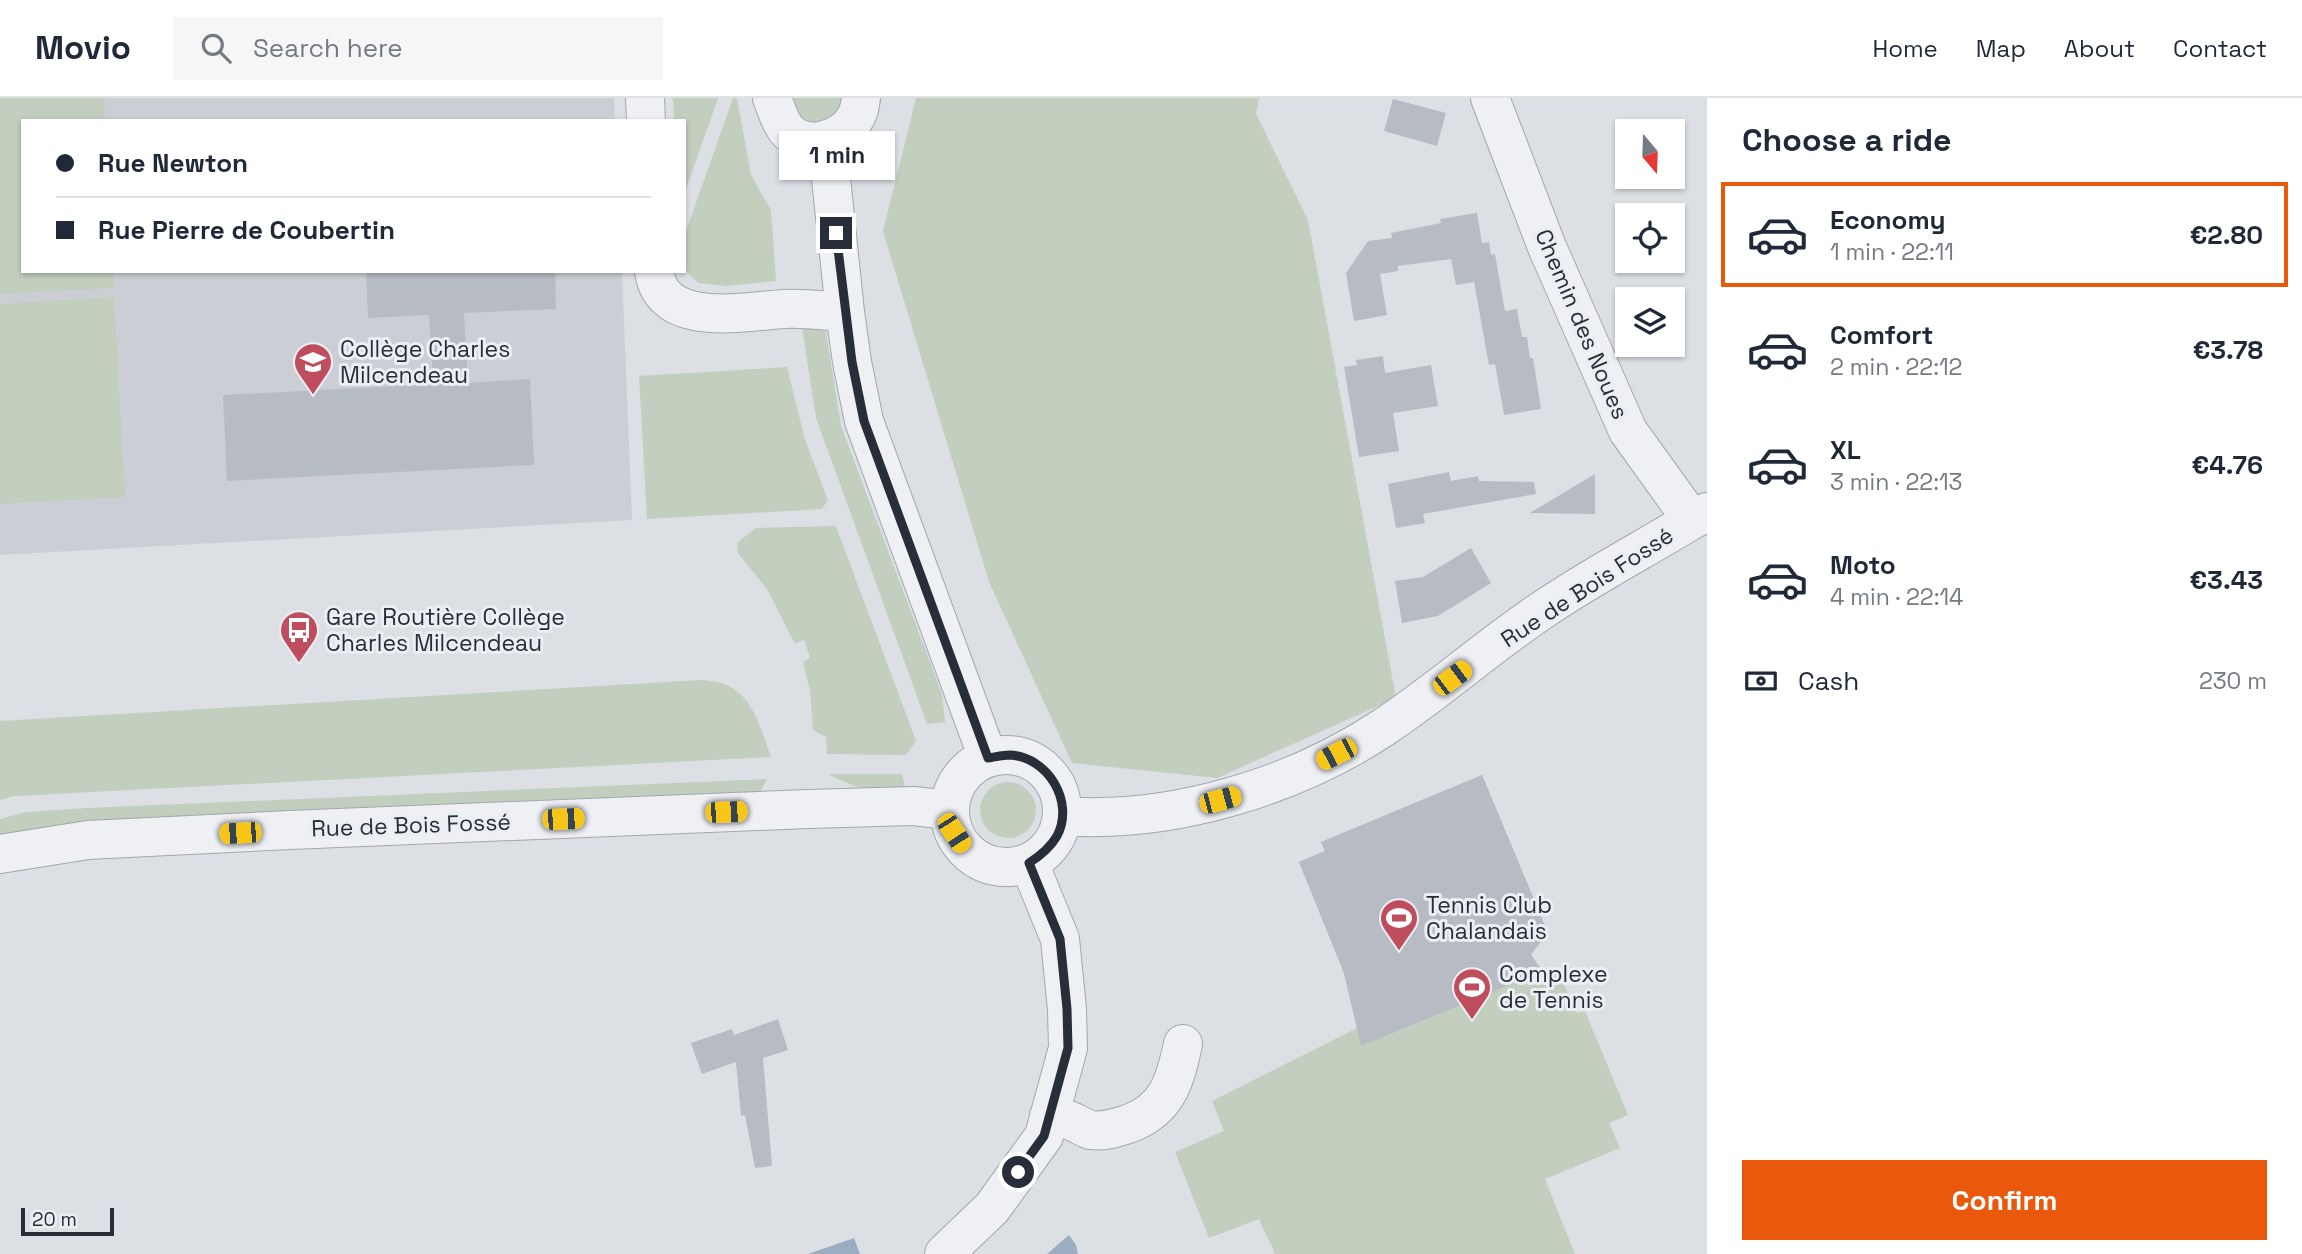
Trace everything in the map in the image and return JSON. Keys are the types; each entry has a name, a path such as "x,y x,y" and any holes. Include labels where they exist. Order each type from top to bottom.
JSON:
{"street":[{"path":"645,98 646,119"},
{"path":"772,98 787,131 801,139 827,140 853,122 859,111 861,98"},
{"name":"Chemin des Noues","path":"1490,98 1547,247 1628,431 1699,516"},
{"path":"827,140 845,312 864,421 988,758"},
{"path":"655,273 663,293 674,304 693,312 789,309 845,312"},
{"name":"Rue de Bois Fossé","path":"1063,816 1121,815 1204,804 1236,796 1319,763 1382,729 1538,613 1699,516"},
{"path":"1010,755 1031,761 1049,775 1060,794 1063,816 1058,835 1046,851 1029,863 1007,868 985,864 966,851 954,833 949,810 955,788 968,769 988,758 1010,755"},
{"name":"Rue de Bois Fossé","path":"0,854 88,840 263,831 808,809 913,806 949,810"},
{"path":"944,1254 992,1208 1044,1136 1068,1048 1060,939 1029,863"},
{"path":"1049,1116 1070,1120 1090,1130 1114,1129 1138,1120 1153,1111 1169,1093 1183,1044"}],"shaded area":[{"name":"Collège Charles Milcendeau","path":"0,98 614,98 615,119 21,119 21,273 622,273 632,520 0,555"}],"green space":[{"path":"0,98 104,98 105,119 21,119 21,273 113,273 114,288 0,294"},
{"path":"673,98 718,98 686,189 686,119 674,119"},
{"path":"733,98 737,98 751,175 771,210 776,281 727,286 698,283 686,271 686,231"},
{"path":"784,98 852,98 834,123 800,125"},
{"path":"916,98 1259,98 1256,114 1308,220 1396,698 1217,778 1072,763 989,582 883,231"},
{"path":"114,297 125,497 0,504 0,304"},
{"path":"801,321 815,324 826,332 841,426 942,694 945,722 927,724 816,418"},
{"path":"787,367 805,440 828,500 822,509 647,519 639,376"},
{"path":"836,526 916,741 906,755 827,754 826,737 813,730 810,691 803,662 810,658 804,640 795,644 767,589 738,553 737,543 756,528"},
{"path":"702,680 722,683 743,696 760,725 771,757 15,796 0,800 0,721"},
{"path":"828,774 902,774 905,787 865,789"},
{"name":"Complexe de Tennis","path":"1482,775 1548,933 1531,955 1545,978 1559,973 1577,1013 1585,1011 1628,1115 1609,1123 1620,1148 1545,1179 1575,1254 1275,1254 1259,1219 1209,1238 1175,1152 1224,1131 1212,1101 1357,1028 1344,973 1299,862 1325,851 1321,842"},
{"path":"767,779 760,792 745,797 40,828 0,838 0,819 26,812"},
{"path":"1002,782 1014,782 1024,786 1032,794 1036,810 1032,826 1024,834 1014,838 1002,838 992,834 984,826 980,816 980,804 984,794 992,786"}],"water":[{"path":"1069,1235 1078,1254 1047,1254"},
{"path":"854,1238 860,1254 808,1254"}],"building":[{"path":"1393,99 1446,113 1437,146 1384,131"},
{"path":"1477,213 1482,243 1489,242 1491,255 1495,254 1505,311 1517,309 1522,337 1527,337 1541,409 1504,415 1495,364 1489,365 1474,282 1456,285 1451,259 1398,266 1398,271 1380,274 1387,315 1354,321 1346,273 1368,241 1392,238 1391,233 1441,223 1440,219"},
{"path":"366,273 555,273 556,309 464,313 468,383 530,379 534,465 227,481 223,395 433,384 429,315 368,318"},
{"path":"1383,356 1385,373 1431,365 1438,406 1393,413 1399,451 1359,457 1344,367 1357,365 1356,360"},
{"path":"1449,472 1451,481 1478,476 1479,481 1534,482 1536,494 1423,514 1425,523 1396,528 1388,484"},
{"path":"1595,474 1595,514 1530,513"},
{"path":"1471,548 1491,583 1438,616 1402,623 1395,581 1423,577"},
{"path":"1482,775 1548,933 1531,954 1542,971 1361,1046 1344,973 1299,862 1325,851 1321,842"},
{"path":"778,1019 788,1050 763,1058 772,1166 755,1168 745,1115 741,1116 736,1062 702,1074 691,1043 732,1029 734,1035"}],"place":[{"name":"Collège Charles Milcendeau","path":"313,396"},
{"name":"Gare Routière Collège Charles Milcendeau","path":"299,664"},
{"name":"Tennis Club Chalandais","path":"1399,952"},
{"name":"Complexe de Tennis","path":"1472,1021"}],"route":[{"path":"836,233 852,362 864,421 988,758 1010,755 1031,761 1049,775 1060,794 1063,816 1058,835 1046,851 1029,863 1060,939 1068,1048 1044,1136 1018,1172"}]}
